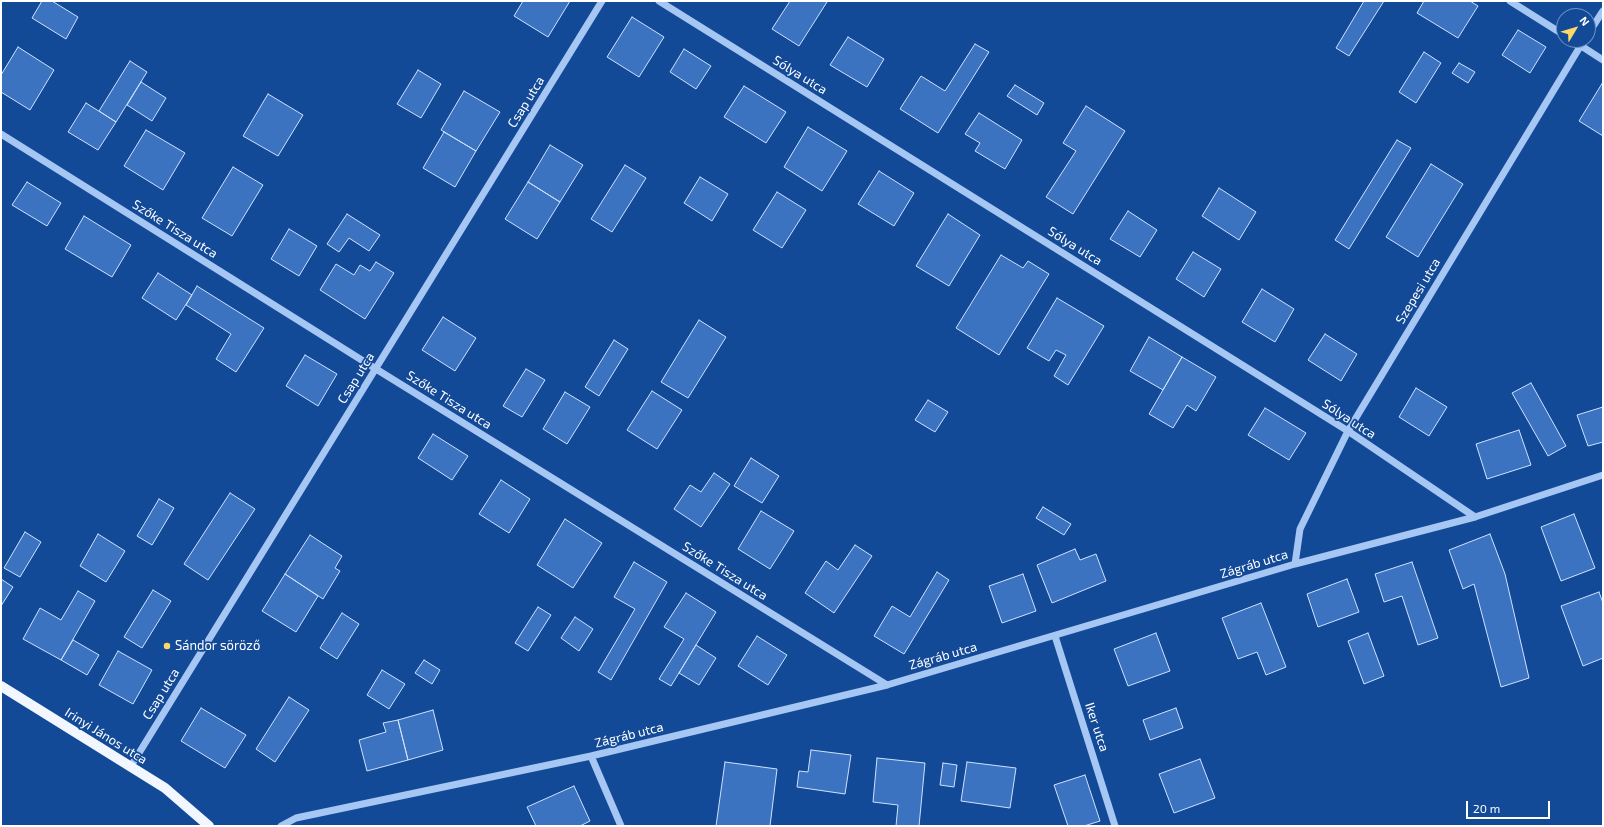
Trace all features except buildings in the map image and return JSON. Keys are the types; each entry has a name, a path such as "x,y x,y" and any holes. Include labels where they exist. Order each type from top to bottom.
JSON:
{"main road":[{"name":"Irinyi János utca","path":"1,686 165,788 209,826"}],"street":[{"name":"Csap utca","path":"131,766 602,1"},
{"name":"Sólya utca","path":"659,1 1348,431 1475,517"},
{"path":"1510,1 1556,30"},
{"path":"1596,22 1603,11"},
{"name":"Szepesi utca","path":"1295,564 1300,529 1348,431 1579,48"},
{"path":"1588,48 1603,60"},
{"name":"Szőke Tisza utca","path":"1,134 376,369 887,684"},
{"name":"Zágráb utca","path":"281,826 296,818 591,756 887,684 1055,636 1295,564 1475,517 1603,475"},
{"name":"Iker utca","path":"1055,636 1115,826"},
{"path":"591,756 621,826"}],"place":[{"name":"Sándor söröző","path":"167,646"}]}
